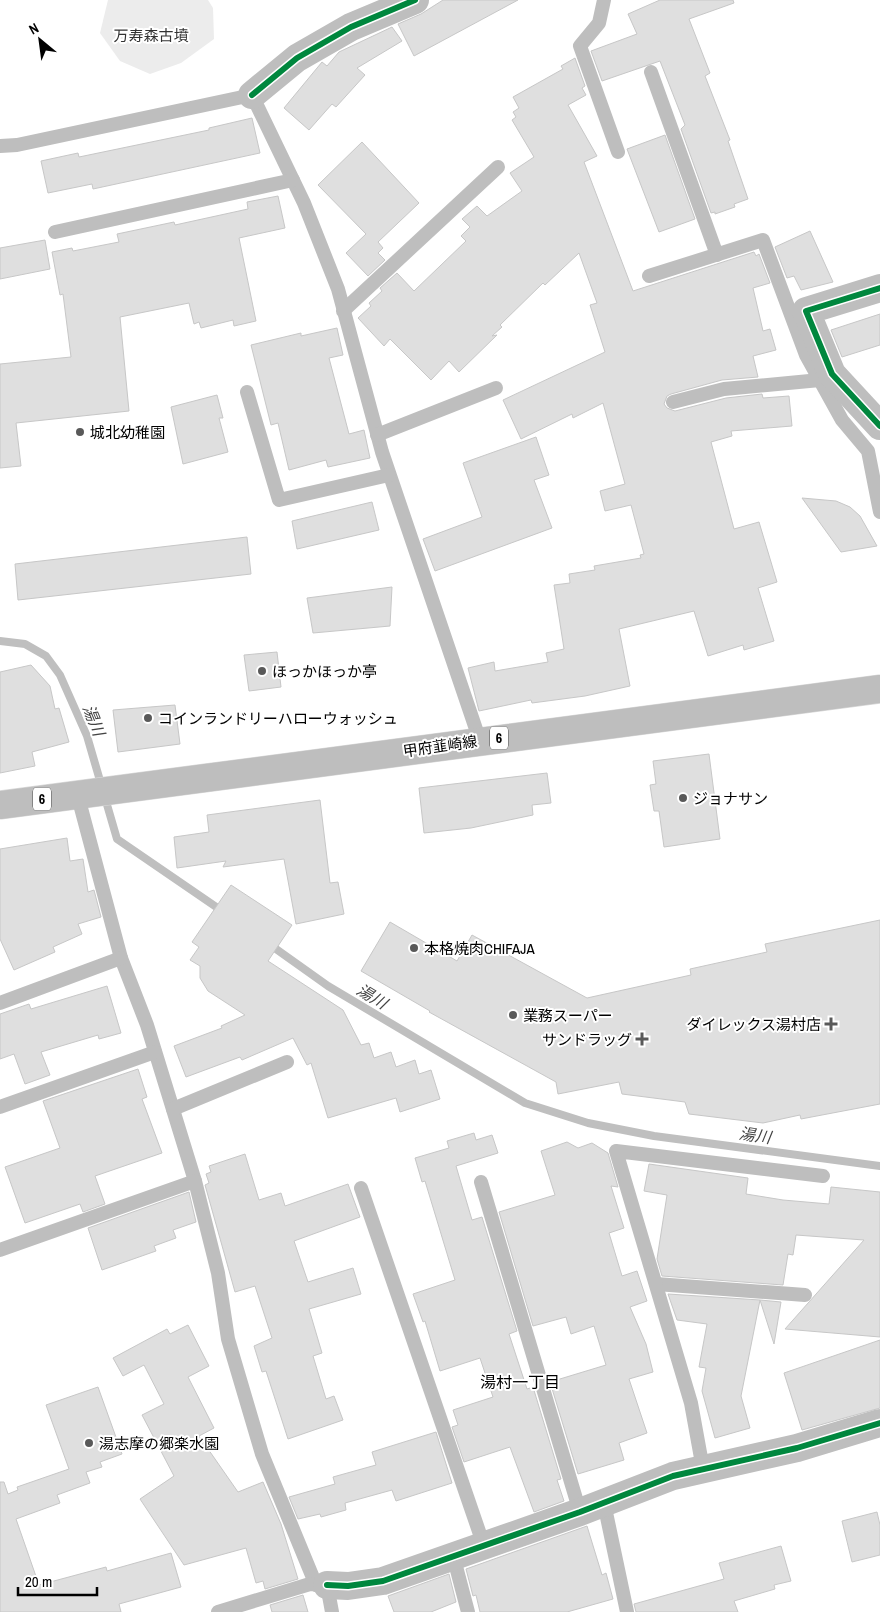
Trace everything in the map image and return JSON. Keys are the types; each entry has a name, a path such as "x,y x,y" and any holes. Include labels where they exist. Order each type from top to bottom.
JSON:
{"street":[{"path":"252,96 298,58 328,40 351,27 415,0"},
{"path":"880,288 806,311 832,374 868,396 880,426"},
{"name":"甲府韮崎線","path":"0,805 880,689"},
{"path":"322,1585 348,1586 382,1581 453,1555 484,1546 673,1476 797,1448 880,1423"}],"lane":[{"path":"604,0 598,23 580,46 618,152"},
{"path":"651,72 717,255"},
{"path":"0,146 17,145 252,96 293,180 338,289 389,475 480,741"},
{"path":"344,311 498,166"},
{"path":"55,232 293,180"},
{"path":"649,276 763,240 806,355 842,420 868,451 880,512"},
{"path":"673,402 724,389 820,380"},
{"path":"377,435 496,388"},
{"path":"247,392 279,500 389,475"},
{"path":"81,793 121,958 155,1052 195,1181 218,1273 228,1339 262,1454 322,1585 332,1612"},
{"path":"0,1003 121,958"},
{"path":"0,1107 155,1052"},
{"path":"173,1109 287,1062"},
{"path":"703,1469 691,1403 616,1151 822,1176"},
{"path":"0,1250 195,1181"},
{"path":"481,1182 627,1612"},
{"path":"361,1188 484,1546"},
{"path":"656,1284 805,1294"},
{"path":"453,1555 468,1612"},
{"path":"218,1612 310,1584 322,1585"}],"green space":[{"name":"万寿森古墳","path":"108,0 208,0 213,8 214,39 181,63 150,74 120,61 100,33"}],"building":[{"path":"443,0 518,0 414,56 398,24 421,14"},
{"path":"660,0 733,0 734,3 689,19 710,73 705,76 730,140 728,141 748,199 734,204 735,207 715,214 715,212 711,213 681,129 685,125 660,61 602,81 591,51 637,34 628,14"},
{"path":"392,27 402,41 357,68 365,75 336,107 332,104 309,130 284,108 322,62 327,66 339,52"},
{"path":"575,58 585,86 582,88 586,95 568,105 597,156 584,162 633,291 754,252 756,256 759,254 770,283 753,288 763,331 770,329 776,350 753,356 758,377 722,380 671,394 667,396 664,404 667,408 675,411 726,398 762,394 763,398 789,396 792,426 731,431 732,436 711,442 734,529 759,522 777,582 758,588 774,641 744,650 743,645 708,656 694,611 619,629 630,686 585,696 532,703 531,700 479,711 468,668 494,662 495,671 548,662 546,653 564,649 554,585 570,583 569,574 595,570 594,566 641,558 640,555 644,554 631,505 605,511 600,491 625,484 603,403 573,418 572,414 521,439 503,400 605,352 590,305 597,303 579,253 545,285 543,283 500,325 502,327 492,336 497,335 459,372 449,361 431,380 390,339 384,346 358,318 371,306 369,303 382,291 380,288 397,273 414,291 466,241 461,236 470,227 462,219 477,206 487,216 522,191 510,173 534,157 512,120 516,117 513,112 519,108 513,97 563,69 561,66"},
{"path":"252,118 260,153 93,189 92,184 48,193 41,161 78,153 79,157 209,130 209,128"},
{"path":"665,135 695,219 659,232 627,149"},
{"path":"362,142 419,203 378,242 383,248 378,253 385,260 368,276 346,253 366,234 318,185"},
{"path":"278,196 285,228 239,238 256,321 234,326 233,320 201,328 199,322 194,324 189,303 120,317 129,411 16,423 21,466 0,468 0,364 71,357 63,294 60,295 52,252 72,248 73,251 119,242 117,234 174,222 175,225 248,209 247,202"},
{"path":"810,231 833,282 801,290 794,276 787,278 775,247"},
{"path":"45,240 50,269 0,279 0,248"},
{"path":"880,314 880,345 842,357 831,330"},
{"path":"337,328 343,355 329,358 349,434 364,430 370,458 328,467 326,460 289,470 278,423 271,425 251,345 301,333 301,336"},
{"path":"217,395 223,418 219,418 228,452 183,464 171,407"},
{"path":"536,437 549,475 534,480 552,528 435,571 423,539 482,517 463,463"},
{"path":"802,498 836,501 850,507 860,516 877,546 841,552"},
{"path":"372,502 379,530 297,549 292,521"},
{"path":"247,537 251,574 18,600 15,564"},
{"path":"392,587 390,626 313,633 307,598"},
{"path":"277,652 281,687 249,691 244,655"},
{"path":"31,665 50,686 55,709 59,708 69,742 32,752 35,766 0,773 0,672"},
{"path":"175,705 180,744 118,752 113,710"},
{"name":"ジョナサン","path":"709,754 720,839 664,847 659,811 654,811 650,785 656,784 653,761"},
{"path":"547,773 551,803 532,805 533,815 471,828 424,833 419,788"},
{"path":"320,800 330,883 338,882 344,914 296,924 284,859 223,867 226,861 177,868 174,837 209,832 207,815"},
{"path":"67,838 70,861 83,859 88,892 94,890 101,917 78,924 82,934 53,947 55,952 14,970 0,939 0,849"},
{"path":"231,885 292,925 268,961 343,1010 361,1045 369,1043 374,1058 391,1052 396,1067 415,1060 419,1074 431,1070 440,1099 400,1112 396,1098 328,1118 311,1063 307,1065 293,1038 242,1060 240,1057 186,1077 174,1046 222,1028 221,1026 245,1015 208,991 200,978 200,966 190,960 199,947 192,942"},
{"path":"880,920 880,1104 801,1119 800,1115 763,1123 689,1114 685,1102 622,1094 619,1082 558,1094 556,1082 429,1012 361,971 390,922 457,961 472,935 587,998 691,975 690,969 767,952 765,944"},
{"path":"107,986 121,1033 99,1039 98,1035 41,1052 50,1075 25,1084 14,1054 0,1059 0,1014 29,1004 31,1009"},
{"path":"138,1069 147,1097 142,1099 162,1153 95,1176 105,1204 83,1212 80,1204 25,1223 5,1167 60,1148 43,1101"},
{"path":"474,1133 476,1140 492,1135 498,1153 456,1166 472,1220 482,1217 517,1331 509,1334 527,1389 533,1387 561,1479 557,1480 564,1501 534,1512 510,1447 464,1462 452,1427 458,1425 453,1410 493,1397 480,1358 440,1371 425,1321 423,1322 413,1294 455,1280 425,1181 422,1182 415,1158 449,1148 447,1141"},
{"path":"567,1142 578,1148 592,1143 608,1153 618,1187 611,1186 624,1228 609,1233 622,1276 637,1271 647,1301 630,1307 646,1344 653,1372 629,1379 647,1433 619,1443 624,1460 578,1474 550,1382 606,1365 594,1326 571,1334 566,1317 533,1326 499,1212 555,1195 541,1151"},
{"path":"245,1154 259,1200 281,1193 285,1206 348,1184 360,1217 294,1241 308,1282 353,1268 361,1294 309,1309 322,1353 313,1356 326,1399 334,1396 343,1420 288,1439 266,1371 262,1372 254,1346 272,1338 255,1286 235,1292 205,1185 209,1183 206,1174 211,1172 209,1166"},
{"path":"649,1164 748,1178 746,1194 783,1200 829,1204 831,1187 880,1192 880,1337 785,1329 864,1240 796,1235 793,1255 788,1254 783,1285 662,1276 657,1259 667,1195 644,1191"},
{"path":"189,1192 196,1222 173,1230 176,1238 154,1246 156,1251 102,1270 88,1228"},
{"path":"668,1294 760,1300 741,1396 750,1428 715,1438 702,1391 706,1368 699,1367 707,1324 677,1320"},
{"path":"760,1300 781,1302 774,1344"},
{"path":"188,1325 209,1366 188,1377 214,1428 199,1436 238,1492 263,1482 281,1524 298,1579 265,1589 263,1581 256,1583 246,1548 184,1565 140,1499 174,1476 142,1415 164,1404 144,1365 123,1376 113,1358 167,1329 170,1334"},
{"path":"880,1340 880,1408 802,1430 784,1373"},
{"path":"98,1387 122,1454 100,1462 102,1467 86,1472 90,1483 57,1495 60,1503 16,1519 39,1585 106,1567 107,1571 171,1553 181,1587 119,1604 121,1612 0,1612 0,1482 4,1482 8,1494 18,1490 17,1487 69,1469 46,1405"},
{"path":"436,1432 452,1483 396,1501 392,1490 345,1503 346,1510 321,1517 320,1514 298,1519 289,1497 335,1484 333,1477 376,1465 372,1452"},
{"path":"877,1512 880,1525 880,1555 852,1562 842,1521"},
{"path":"587,1526 602,1575 606,1573 613,1599 567,1612 480,1612 476,1595 473,1596 466,1569"},
{"path":"781,1546 791,1581 774,1585 775,1589 734,1601 738,1612 636,1612 634,1604 724,1579 719,1563"},
{"path":"449,1574 456,1602 431,1612 394,1612 388,1596"},
{"path":"303,1595 308,1612 272,1612 270,1605"}],"waterway":[{"name":"湯川","path":"0,641 25,644 46,656 60,675 87,736 117,839 225,913"},
{"name":"湯川","path":"269,944 328,986 525,1103 588,1123 654,1136 880,1166"}],"cycle path":[{"path":"252,95 297,58 351,27 415,0"},
{"path":"880,288 806,311 832,374 880,426"},
{"path":"327,1585 348,1586 383,1581 580,1512 673,1476 797,1448 880,1423"}],"place":[{"name":"城北幼稚園","path":"80,432"},
{"name":"ほっかほっか亭","path":"262,671"},
{"name":"コインランドリーハローウォッシュ","path":"148,718"},
{"name":"ジョナサン","path":"683,798"},
{"name":"本格焼肉CHIFAJA","path":"414,948"},
{"name":"業務スーパー","path":"513,1015"},
{"name":"ダイレックス湯村店","path":"831,1024"},
{"name":"サンドラッグ","path":"642,1039"},
{"name":"湯志摩の郷楽水園","path":"89,1443"}],"district":[{"name":"湯村一丁目","path":"520,1382"}]}
